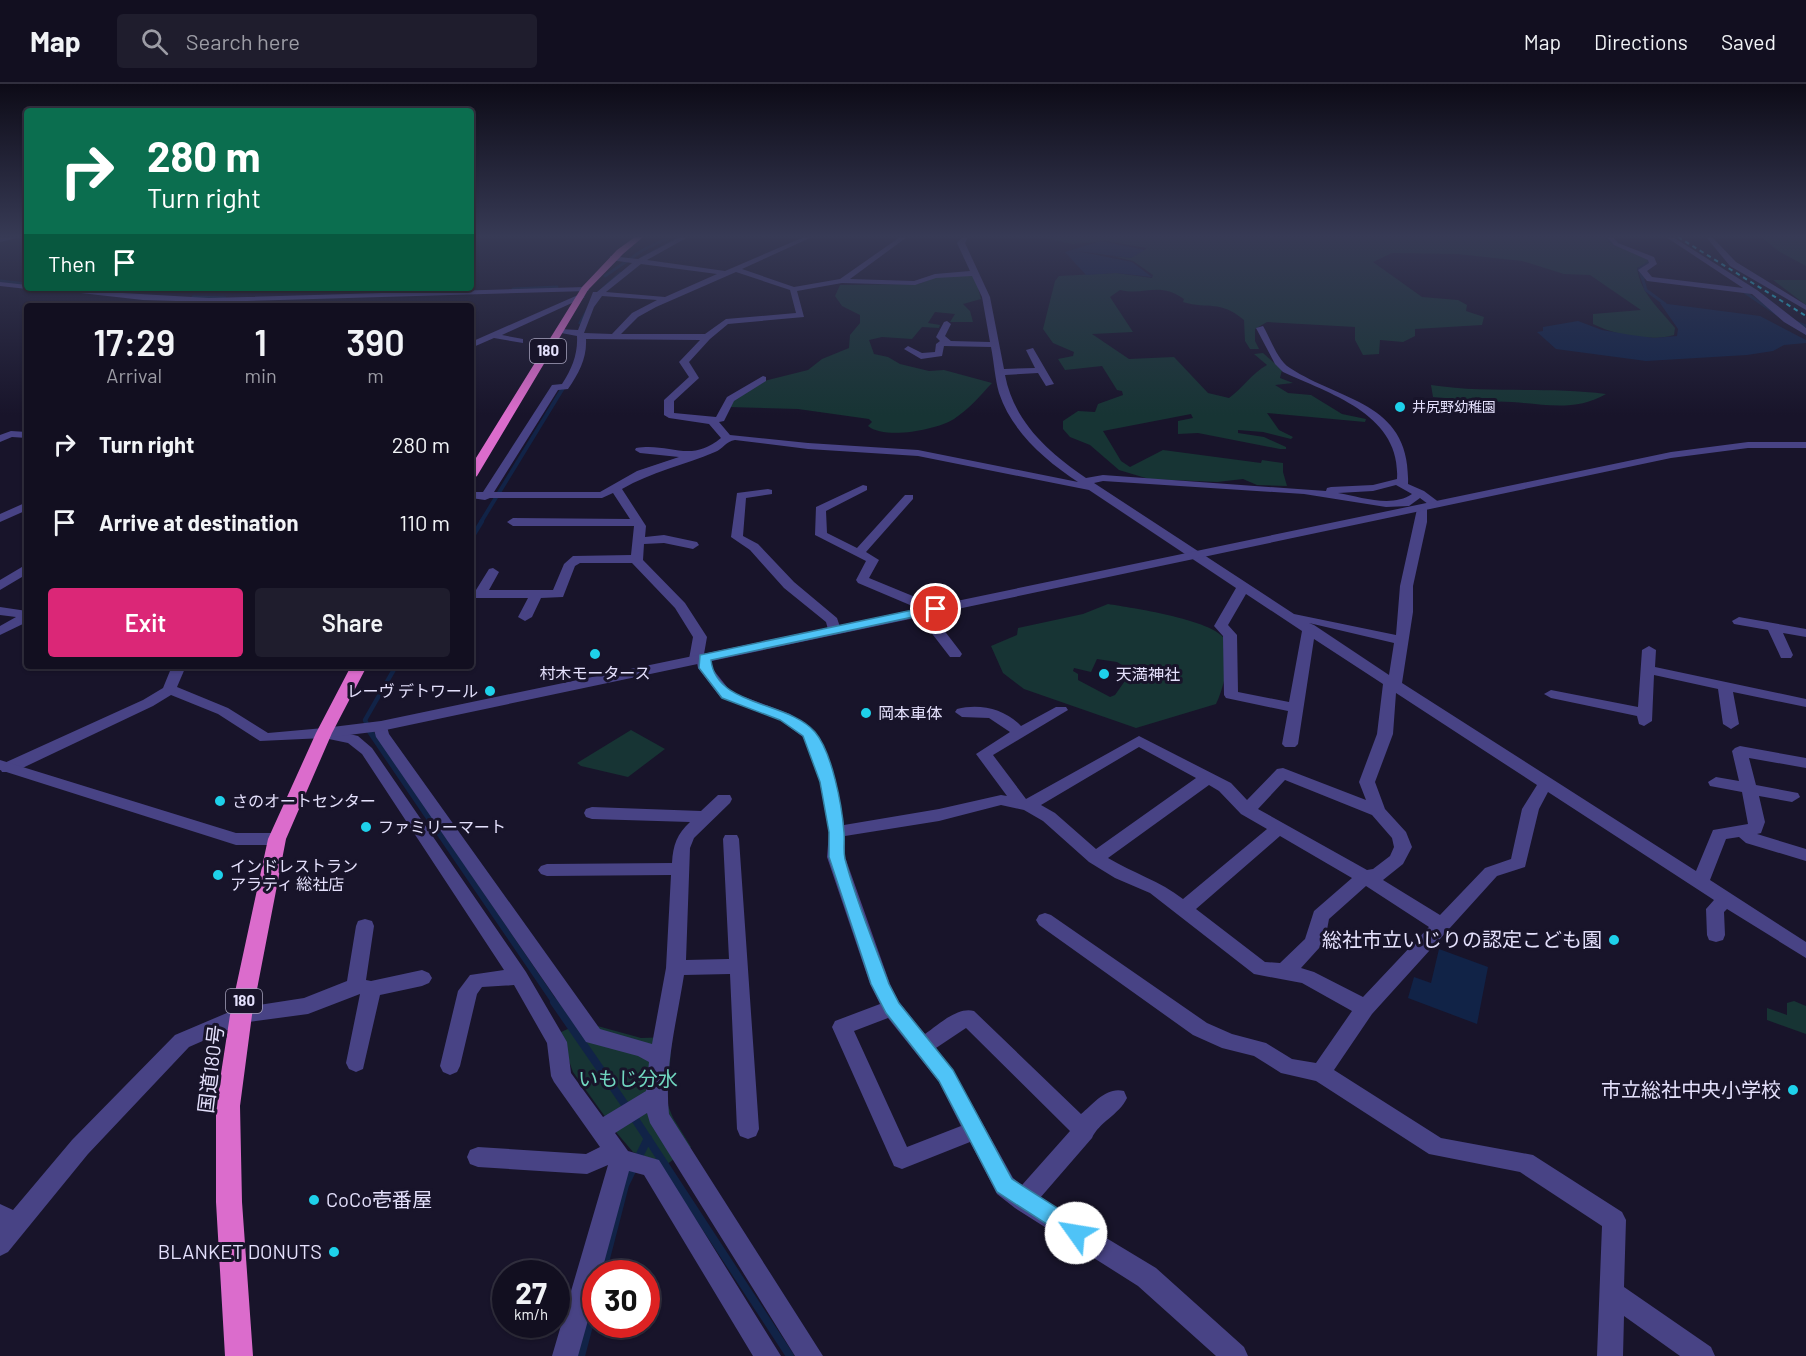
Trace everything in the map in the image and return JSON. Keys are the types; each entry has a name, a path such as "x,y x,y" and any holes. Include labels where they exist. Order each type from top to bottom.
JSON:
{"highway":[{"name":"180","path":"474,471 560,332 587,296"},
{"name":"国道180号","path":"239,1356 229,1202 228,1106 241,1015 277,839 324,733 357,669"}],"street":[{"path":"126,296 209,300 407,296"},
{"path":"474,344 582,296"},
{"path":"485,497 555,387 565,387 572,376 582,352 581,334 587,324 588,312 592,304 591,296"},
{"path":"644,296 665,299"},
{"path":"615,335 635,315 671,296"},
{"path":"763,379 730,399 720,419 712,421 676,417 667,411 669,400 694,378 684,362 706,337 726,322 801,315 795,296"},
{"path":"986,296 1004,394 1025,432 1054,461 1806,951"},
{"path":"1754,296 1806,332"},
{"path":"1787,296 1806,308"},
{"path":"947,324 940,337 948,342"},
{"path":"1260,328 1286,370 1359,404 1376,416 1395,440 1403,466 1402,486 1420,493 1429,507"},
{"path":"560,332 706,337"},
{"path":"474,337 520,341"},
{"path":"908,349 921,356 934,356 939,354 940,345 948,342 995,345"},
{"path":"1030,350 1048,384"},
{"path":"1000,372 1041,370"},
{"path":"712,421 727,438 918,453 1088,485 1103,478 1304,491 1373,488 1401,481"},
{"path":"2,437 24,435"},
{"path":"474,495 602,495 641,473 714,449 727,438"},
{"path":"169,690 180,692 223,711 265,738 371,727 1671,455 1748,445 1806,445"},
{"path":"640,450 694,456"},
{"path":"615,487 638,523 637,559 680,606 700,637 700,658 705,668 726,695 785,717 809,734 817,748 828,782 837,832 836,857 880,984 892,1008 946,1076 1005,1186 1023,1200 1148,1277 1235,1356"},
{"path":"863,488 820,509 821,535 873,560 862,580 915,602 955,654"},
{"path":"1304,491 1369,503 1405,504 1420,493"},
{"path":"768,492 741,495 737,537 754,547 789,585 832,621 834,630"},
{"path":"859,553 909,497"},
{"path":"1284,971 1312,945 1318,936 1320,916 1365,877 1378,875 1397,860 1403,847 1400,836 1378,811 1367,782 1385,734 1392,682 1406,612 1404,601 1410,563 1429,507"},
{"path":"0,519 21,513"},
{"path":"513,522 638,523"},
{"path":"637,541 664,539 693,545"},
{"path":"476,594 558,594 570,564 577,559 637,559"},
{"path":"476,594 493,572"},
{"path":"0,586 21,576"},
{"path":"1244,586 1221,626 1230,635 1231,695 1296,708"},
{"path":"525,617 536,594"},
{"path":"0,611 24,615"},
{"path":"1288,615 1401,640"},
{"path":"0,631 24,618"},
{"path":"1739,621 1806,633"},
{"path":"1290,744 1310,628"},
{"path":"1774,629 1786,655"},
{"path":"1551,694 1644,717 1649,650"},
{"path":"3,767 148,703 169,690 179,669"},
{"path":"1646,669 1806,703"},
{"path":"1725,686 1731,724"},
{"path":"962,712 981,710 1004,717 1020,734"},
{"path":"1025,804 984,754 1061,710"},
{"path":"371,727 381,734 444,842 520,961 593,1035 643,1049 660,1058"},
{"path":"324,733 353,739 367,751 444,842 520,961 557,1042 561,1076 618,1155 651,1167 768,1356"},
{"path":"1025,804 1139,741 1225,787 1247,810 1365,877 1441,925"},
{"path":"1700,882 1719,834 1755,829 1757,822 1740,751 1806,763"},
{"path":"3,767 236,839 277,839"},
{"path":"1247,810 1283,773 1378,811"},
{"path":"1095,858 1208,778"},
{"path":"1716,782 1792,797"},
{"path":"1321,1073 1365,1008 1441,925 1491,872 1519,863 1528,815 1542,787 1548,784"},
{"path":"600,1130 638,1107 660,1058 676,968 681,848 687,835 724,799"},
{"path":"837,832 939,815 1001,800 1025,804 1049,817 1095,858 1120,874 1156,888 1185,908 1261,969 1284,971 1307,977 1365,1008"},
{"path":"592,813 705,817"},
{"path":"1185,908 1279,828"},
{"path":"1744,832 1752,839 1806,855"},
{"path":"731,839 748,1129"},
{"path":"548,870 681,870"},
{"path":"1716,935 1715,909 1727,900"},
{"path":"1045,920 1200,1029 1229,1042 1259,1049 1288,1067 1321,1073 1437,1147 1525,1162 1614,1220 1611,1356"},
{"path":"356,1063 363,987 365,926"},
{"path":"450,1066 468,991 477,980 520,961"},
{"path":"676,968 739,966"},
{"path":"0,1244 9,1220 182,1041 241,1015 308,1006 317,1000 363,987 422,978"},
{"path":"892,1008 842,1027 902,1159 974,1131"},
{"path":"923,1046 967,1017 1084,1131 1023,1200"},
{"path":"1082,1128 1116,1098"},
{"path":"638,1107 658,1116 810,1356"},
{"path":"478,1157 587,1164 618,1155"},
{"path":"565,1356 618,1155"},
{"path":"1613,1294 1702,1356"}],"green space":[{"path":"835,296 980,296 981,299 963,304 970,311 973,322 950,322 955,314 935,312 928,323 940,325 939,328 922,327 912,339 882,337 869,340 874,354 888,357 900,364 929,371 944,370 992,383 954,419 935,427 911,432 876,430 868,426 872,422 869,419 798,409 729,407 732,401 764,381 808,370 822,359 849,348 850,335 860,323 860,315 842,306"},
{"path":"1051,296 1111,296 1133,332 1092,334 1129,359 1174,357 1208,393 1229,398 1267,365 1254,354 1263,353 1282,370 1280,378 1293,383 1275,385 1288,393 1311,395 1342,414 1366,419 1365,422 1267,413 1279,430 1293,437 1291,439 1263,432 1238,430 1238,433 1264,437 1286,449 1198,433 1178,434 1178,421 1193,418 1191,414 1103,431 1121,461 1130,467 1163,450 1261,463 1262,460 1283,463 1287,486 1257,485 1243,479 1217,482 1149,479 1119,470 1090,445 1070,437 1063,429 1063,421 1078,411 1095,412 1098,404 1123,395 1122,391 1117,390 1102,366 1065,370 1058,359 1073,356 1074,352 1053,343 1043,329"},
{"path":"1179,296 1421,296 1458,300 1467,305 1466,311 1484,317 1482,325 1415,329 1415,336 1403,342 1380,340 1379,354 1363,355 1355,340 1355,327 1267,322 1255,329 1255,341 1259,349 1250,349 1245,341 1244,320 1228,309 1183,302 1184,299"},
{"path":"1621,296 1649,296 1675,328 1674,335 1655,338 1633,336 1593,324 1593,314 1641,310"},
{"path":"1795,296 1806,296 1806,305"},
{"path":"1431,385 1453,388 1562,390 1606,394 1574,405 1507,402 1473,404 1468,400 1433,397"},
{"path":"1108,604 1134,608 1202,625 1223,637 1228,651 1222,690 1216,704 1136,728 1024,689 1003,673 991,646 1017,635 1018,628 1083,614","holes":["1097,659 1117,662 1132,671 1115,695 1110,697 1078,680 1078,674 1073,671 1074,668 1091,672"]},
{"path":"631,730 665,749 628,777 581,766 577,763"},
{"path":"1794,1001 1806,1006 1806,1034 1767,1020 1767,1008 1787,1015 1787,1003"},
{"name":"いもじ分水","path":"583,1022 641,1038 672,1037 667,1103 673,1118 691,1147 663,1167 658,1161 633,1152 573,1072 559,1033"}],"water":[{"path":"1660,303 1760,316 1806,340 1806,343 1784,345 1773,351 1747,355 1646,361 1556,349 1537,332 1543,331 1543,327 1578,321 1602,330 1631,335 1654,338 1677,336 1678,329"},
{"path":"1439,949 1488,967 1477,1024 1408,998 1414,977 1431,983"}],"waterway":[{"path":"580,323 595,296"},
{"path":"1655,296 1665,304"},
{"path":"1751,296 1784,319"},
{"path":"193,297 225,298"},
{"path":"1793,321 1806,326"},
{"path":"481,522 563,388"},
{"path":"474,534 482,521"},
{"path":"370,731 365,720 394,669"},
{"path":"369,730 555,1003"},
{"path":"554,1002 628,1109"},
{"path":"633,1116 648,1139"},
{"path":"606,1260 625,1185 648,1139"},
{"path":"648,1139 790,1356"},
{"path":"581,1356 586,1338"}],"railway":[{"path":"1774,296 1806,316"}],"place":[{"name":"井尻野幼稚園","path":"1400,407"},
{"name":"村木モータース","path":"595,654"},
{"name":"天満神社","path":"1104,674"},
{"name":"レーヴ デトワール","path":"490,691"},
{"name":"岡本車体","path":"866,713"},
{"name":"さのオートセンター","path":"220,801"},
{"name":"ファミリーマート","path":"366,827"},
{"name":"インドレストラン アラティ 総社店","path":"218,875"},
{"name":"総社市立いじりの認定こども園","path":"1614,940"},
{"name":"市立総社中央小学校","path":"1793,1090"},
{"name":"CoCo壱番屋","path":"314,1200"},
{"name":"BLANKET DONUTS","path":"334,1252"}],"route":[{"path":"936,609 704,657 705,668 726,695 785,717 809,734 817,748 824,777 828,782 837,832 836,857 880,984 892,1008 946,1076 1005,1186 1076,1233"}]}
